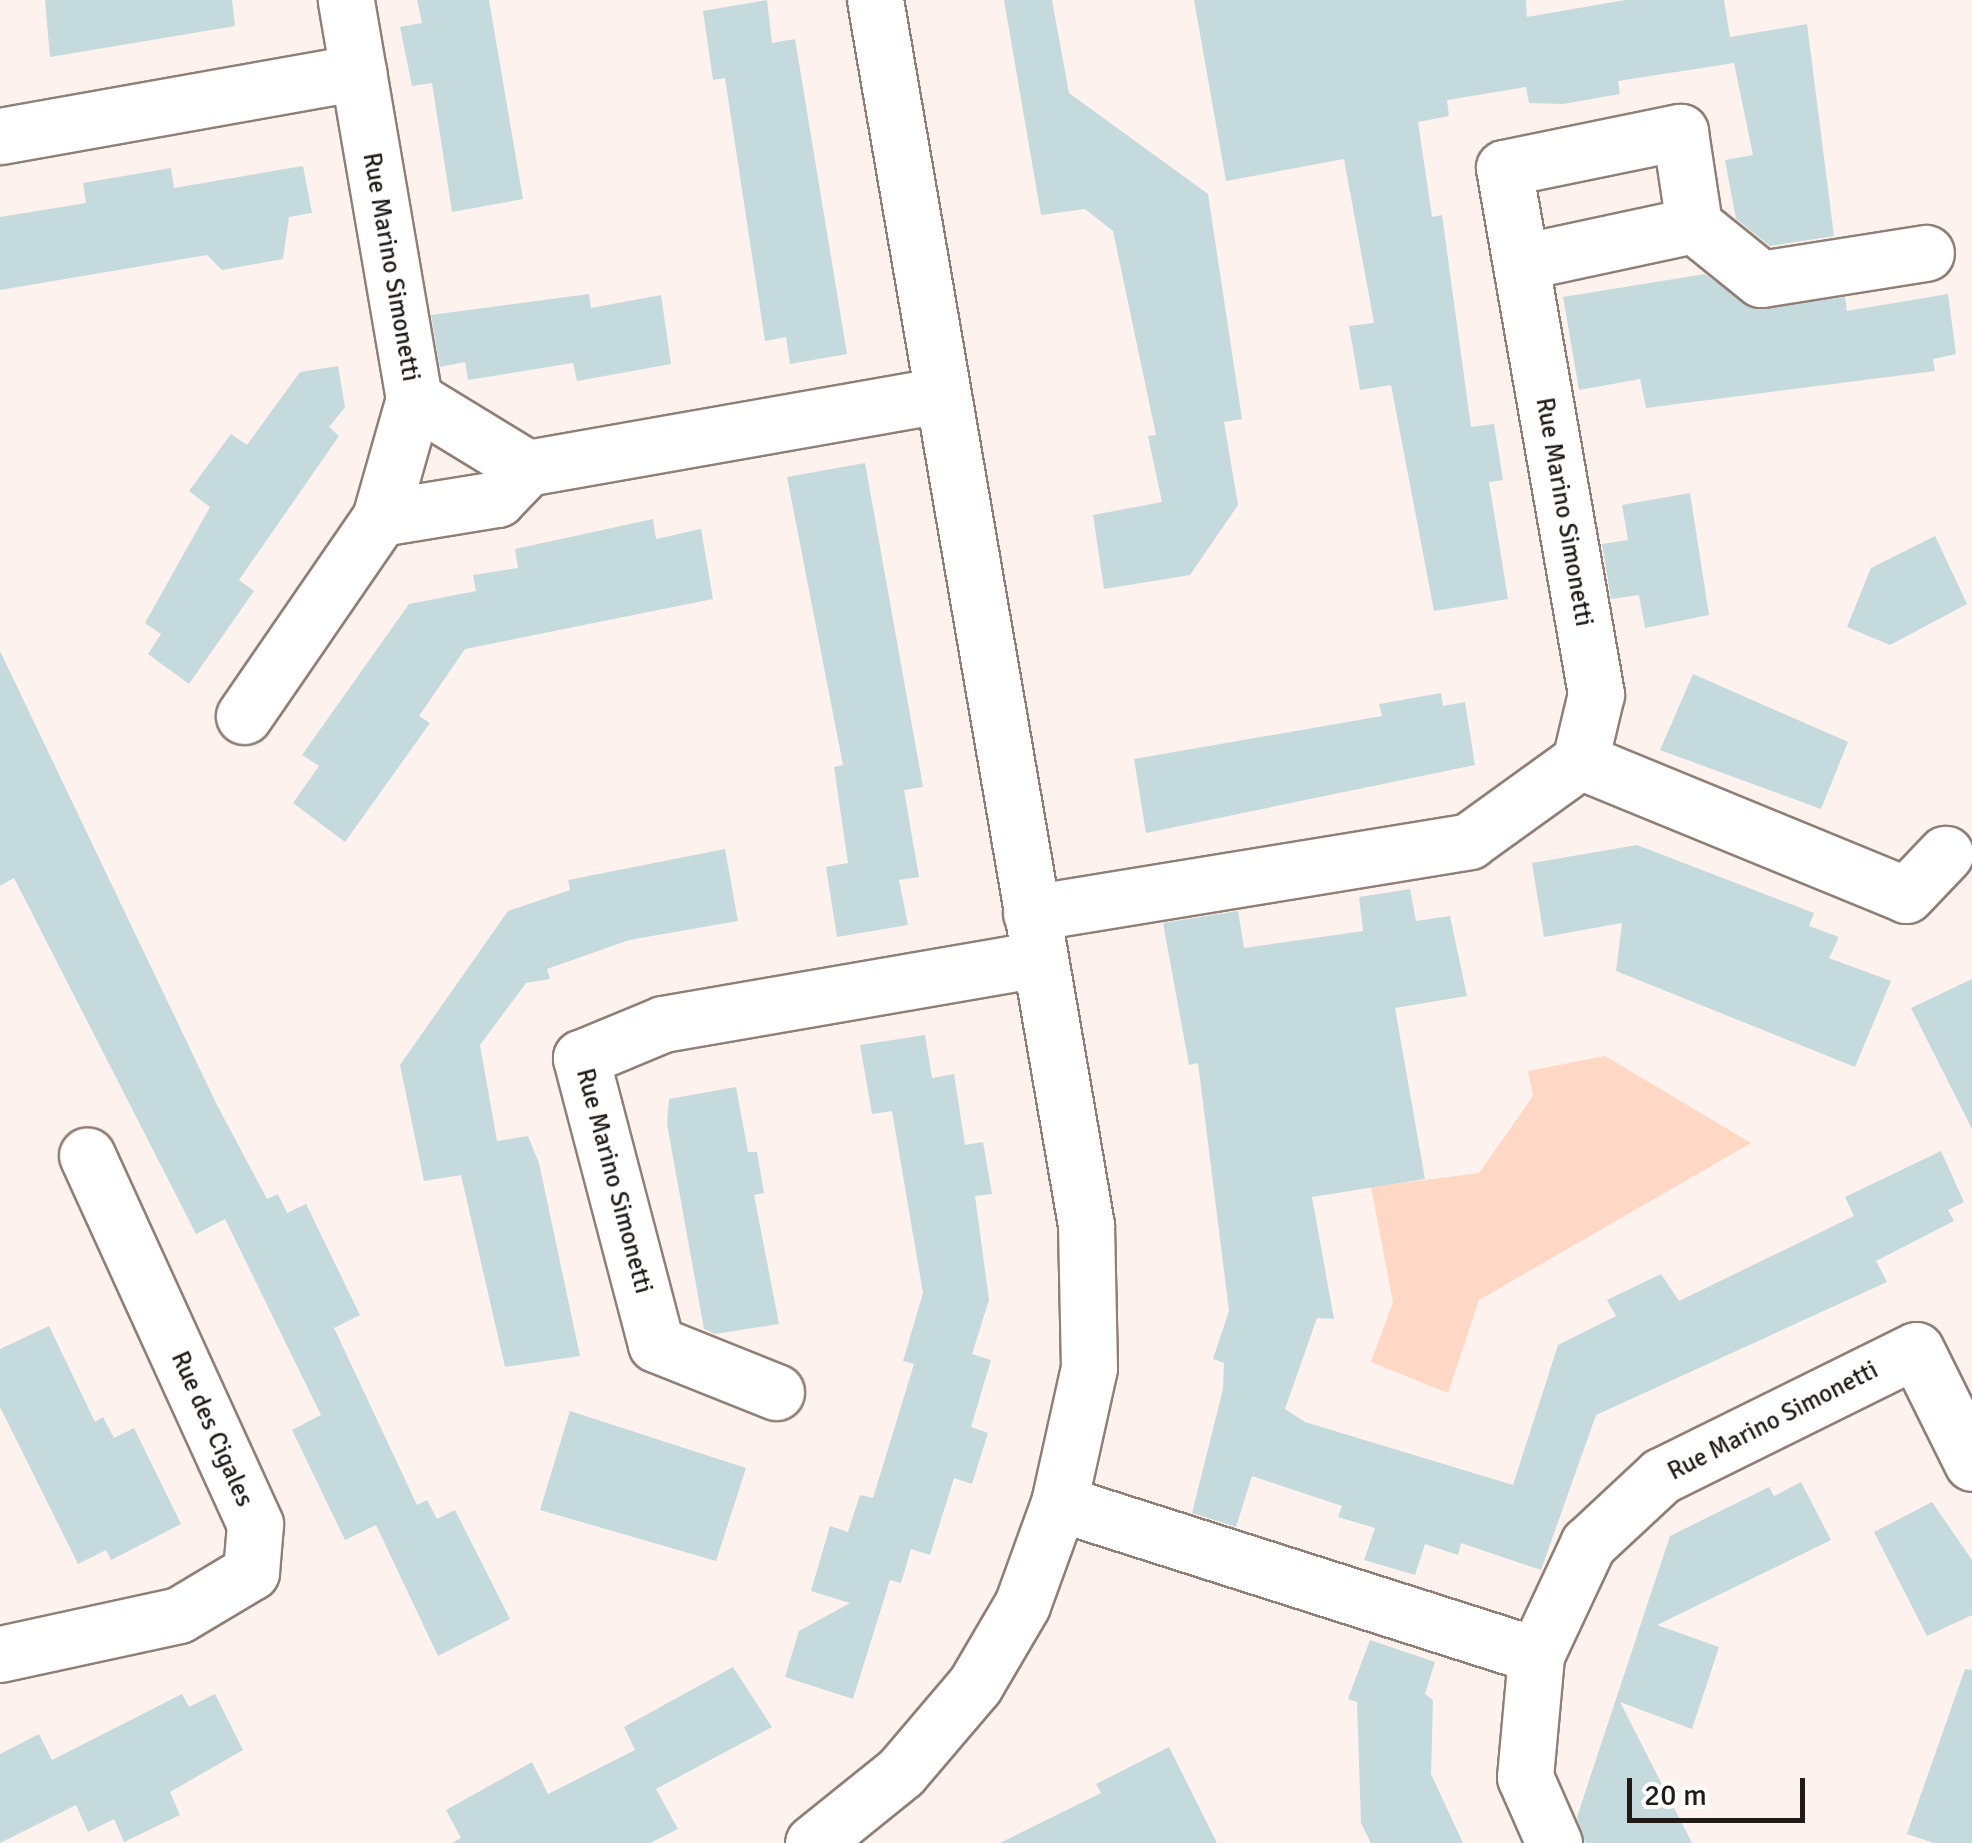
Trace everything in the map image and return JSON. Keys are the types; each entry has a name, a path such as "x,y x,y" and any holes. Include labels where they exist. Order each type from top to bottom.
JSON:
{"street":[{"name":"Rue Marino Simonetti","path":"244,716 380,518 414,399 346,0"},
{"path":"813,1843 900,1772 975,1685 1022,1606 1059,1503 1089,1368 1086,1225 875,0"},
{"path":"0,136 358,72"},
{"name":"Rue Marino Simonetti","path":"776,1392 656,1344 581,1058 663,1024 1035,936 1469,841 1580,761 1596,694 1504,168 1680,132 1694,225"},
{"path":"1521,262 1694,225 1761,279 1926,253"},
{"path":"380,518 498,499 527,468 941,395"},
{"path":"414,399 527,468"},
{"path":"1580,761 1906,895 1945,854"},
{"name":"Rue des Cigales","path":"0,1654 179,1615 251,1572 255,1524 88,1155"},
{"name":"Rue Marino Simonetti","path":"1554,1843 1525,1778 1536,1654 1588,1544 1661,1476 1916,1350 1972,1462"},
{"path":"1059,1503 1536,1654"}],"shaded area":[{"path":"1605,1056 1751,1143 1479,1300 1448,1393 1371,1362 1393,1302 1371,1187 1479,1173 1533,1096 1528,1071"}],"building":[{"path":"45,0 232,0 235,26 50,57"},
{"path":"417,0 489,0 523,199 452,212 432,83 412,86 400,27 422,23"},
{"path":"767,0 772,43 795,39 847,354 790,364 786,337 765,341 725,78 713,80 703,11"},
{"path":"1004,0 1052,0 1069,93 1208,194 1242,419 1224,422 1238,505 1190,575 1104,589 1093,515 1162,502 1148,436 1156,435 1113,231 1085,209 1041,215"},
{"path":"1194,0 1526,0 1527,17 1625,0 1724,0 1730,37 1807,24 1834,236 1770,246 1736,219 1725,160 1753,155 1734,63 1618,81 1620,94 1563,104 1529,103 1526,87 1447,100 1449,116 1418,122 1432,217 1442,215 1471,427 1494,424 1503,480 1489,482 1508,599 1434,611 1391,385 1360,390 1349,326 1374,323 1344,159 1226,181"},
{"path":"303,166 312,213 289,217 283,259 222,270 207,255 0,290 0,217 86,203 83,183 171,168 174,188"},
{"path":"1705,274 1754,309 1845,297 1847,311 1948,294 1956,354 1933,359 1935,371 1646,408 1640,379 1579,390 1563,297"},
{"path":"589,294 591,308 661,295 671,364 577,381 573,363 468,380 465,362 440,367 431,315"},
{"path":"338,366 345,407 329,427 339,436 239,580 254,591 189,684 148,654 161,634 145,623 210,507 189,491 231,434 247,445 300,372"},
{"path":"865,463 923,787 904,790 919,877 899,880 908,925 837,937 826,867 848,863 834,767 843,765 787,477"},
{"path":"1690,493 1709,615 1645,628 1639,595 1611,599 1602,544 1628,540 1622,505"},
{"path":"653,519 656,539 701,529 713,599 465,649 419,716 430,723 345,842 293,803 319,766 302,755 409,604 476,591 473,575 518,568 515,549"},
{"path":"1935,536 1967,604 1890,645 1847,627 1871,568"},
{"path":"0,651 217,1105 267,1199 278,1194 287,1213 306,1204 360,1315 334,1328 417,1505 427,1500 437,1519 455,1510 510,1619 438,1656 376,1525 345,1540 292,1430 321,1415 225,1219 196,1234 14,878 0,886"},
{"path":"1693,674 1848,742 1821,809 1660,750"},
{"path":"1441,693 1443,706 1465,702 1475,765 1146,833 1134,759 1382,716 1379,704"},
{"path":"1637,845 1814,913 1809,926 1839,937 1829,958 1891,981 1855,1067 1616,971 1622,923 1544,937 1532,863"},
{"path":"725,849 738,921 629,940 547,969 550,979 526,983 480,1045 497,1141 528,1136 539,1163 580,1356 505,1367 461,1175 424,1181 400,1065 508,911 570,890 568,880"},
{"path":"1410,889 1416,921 1450,916 1467,996 1395,1008 1425,1179 1312,1197 1334,1319 1317,1318 1285,1409 1305,1422 1513,1485 1558,1345 1616,1316 1607,1300 1661,1274 1679,1301 1854,1216 1845,1197 1941,1151 1964,1202 1948,1210 1954,1221 1876,1261 1887,1282 1596,1415 1541,1570 1461,1543 1458,1555 1425,1544 1415,1575 1364,1560 1375,1528 1338,1517 1342,1506 1252,1476 1236,1527 1192,1513 1223,1389 1224,1363 1213,1359 1229,1311 1198,1063 1189,1065 1163,923 1238,911 1244,948 1363,931 1359,897"},
{"path":"1972,979 1972,1129 1911,1008"},
{"path":"925,1035 932,1078 954,1074 965,1145 983,1142 992,1194 975,1196 989,1300 972,1354 991,1360 971,1427 988,1433 972,1484 954,1478 930,1555 911,1549 901,1583 890,1580 853,1699 785,1677 799,1631 850,1603 811,1591 830,1526 848,1532 860,1495 873,1498 914,1364 903,1361 923,1293 892,1111 872,1114 860,1045"},
{"path":"736,1087 748,1152 757,1152 764,1193 754,1195 779,1324 715,1334 704,1329 667,1124 669,1099"},
{"path":"49,1326 95,1422 103,1417 114,1438 134,1428 181,1524 111,1560 106,1550 78,1564 0,1407 0,1349"},
{"path":"570,1411 746,1468 716,1561 540,1510"},
{"path":"1801,1482 1831,1540 1657,1625 1719,1647 1692,1729 1620,1702 1692,1843 1585,1843 1577,1817 1670,1536 1769,1487 1774,1496"},
{"path":"1932,1502 1972,1560 1972,1615 1927,1636 1874,1532"},
{"path":"1370,1640 1435,1662 1425,1694 1433,1700 1431,1774 1463,1843 1371,1843 1361,1823 1357,1702 1348,1699"},
{"path":"733,1667 772,1727 656,1789 678,1829 650,1843 452,1843 461,1838 446,1810 532,1762 548,1794 635,1750 624,1727"},
{"path":"1965,1669 1972,1670 1972,1843 1934,1843 1907,1834"},
{"path":"182,1694 189,1707 215,1694 243,1750 170,1792 180,1815 124,1842 114,1819 88,1832 76,1805 0,1843 0,1754 39,1734 52,1760"},
{"path":"1169,1747 1217,1843 1000,1843 1101,1793 1096,1784"}]}
